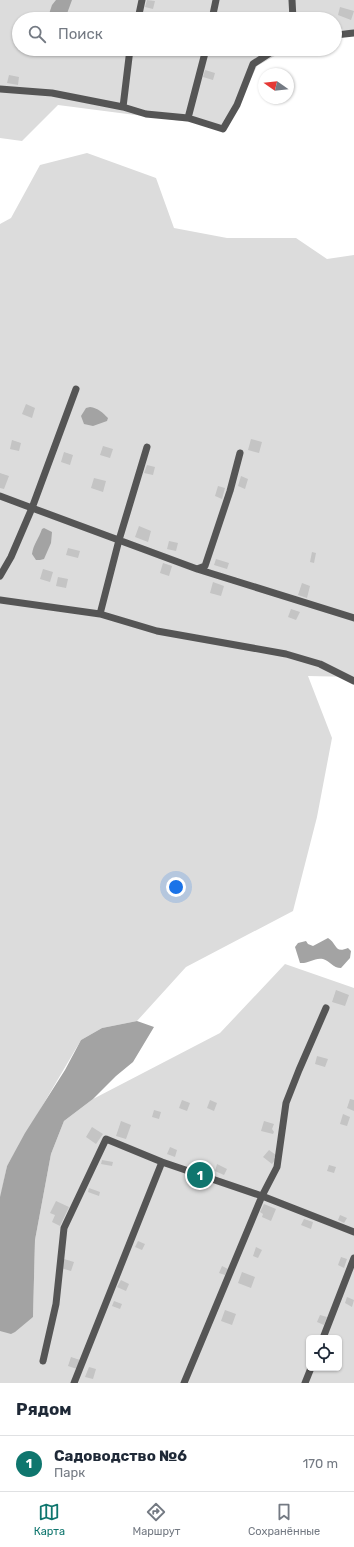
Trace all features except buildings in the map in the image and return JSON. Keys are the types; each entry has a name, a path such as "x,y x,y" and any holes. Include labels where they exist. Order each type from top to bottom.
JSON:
{"lane":[{"path":"139,12 142,0"},
{"path":"213,12 216,0"},
{"path":"292,0 293,12"},
{"path":"342,34 354,33"},
{"path":"123,107 129,56"},
{"path":"188,118 204,56"},
{"path":"0,89 52,93 123,107 146,114 188,118 223,129 236,105 253,64 265,56"},
{"path":"0,576 11,557 32,508 76,389"},
{"path":"100,614 119,540 147,447"},
{"path":"197,569 205,566 230,491 240,453"},
{"path":"0,496 197,569 354,618"},
{"path":"0,600 100,614 157,631 286,654 320,664 354,681"},
{"path":"184,1383 262,1196 277,1167 286,1103 326,1008"},
{"path":"43,1361 56,1304 64,1228 106,1139 162,1162 262,1196 354,1232"},
{"path":"74,1383 162,1162"},
{"path":"324,1335 354,1258"},
{"path":"305,1383 310,1371"}],"shaded area":[{"path":"0,0 354,0 354,31 342,30 342,12 12,12 12,56 275,56 257,66 228,127 58,105 22,141 0,138"},
{"path":"56,0 72,0 68,12 50,12 52,5"},
{"path":"87,153 156,178 174,228 227,238 296,238 327,259 354,255 354,677 308,676 332,738 317,817 293,911 186,967 137,1021 102,1028 81,1040 7,1166 0,1200 0,224 11,218 40,165"},
{"path":"86,408 95,408 102,413 108,418 107,421 93,426 84,424 81,416"},
{"path":"44,528 52,532 51,543 44,559 36,560 32,554 42,529"},
{"path":"328,938 338,949 348,948 351,951 350,958 341,968 336,967 323,959 300,963 295,947 298,943 306,941 308,944 313,946"},
{"path":"285,964 354,988 354,1383 0,1383 0,1330 33,1317 35,1240 51,1154 64,1121 93,1099 220,1033"},
{"path":"137,1021 154,1027 133,1062 116,1076 93,1099 64,1121 51,1154 35,1240 33,1317 11,1334 0,1331 0,1197 7,1166 25,1133 65,1070 81,1040 102,1028"}],"place":[{"name":"Садоводство №6","path":"200,1175"}]}
